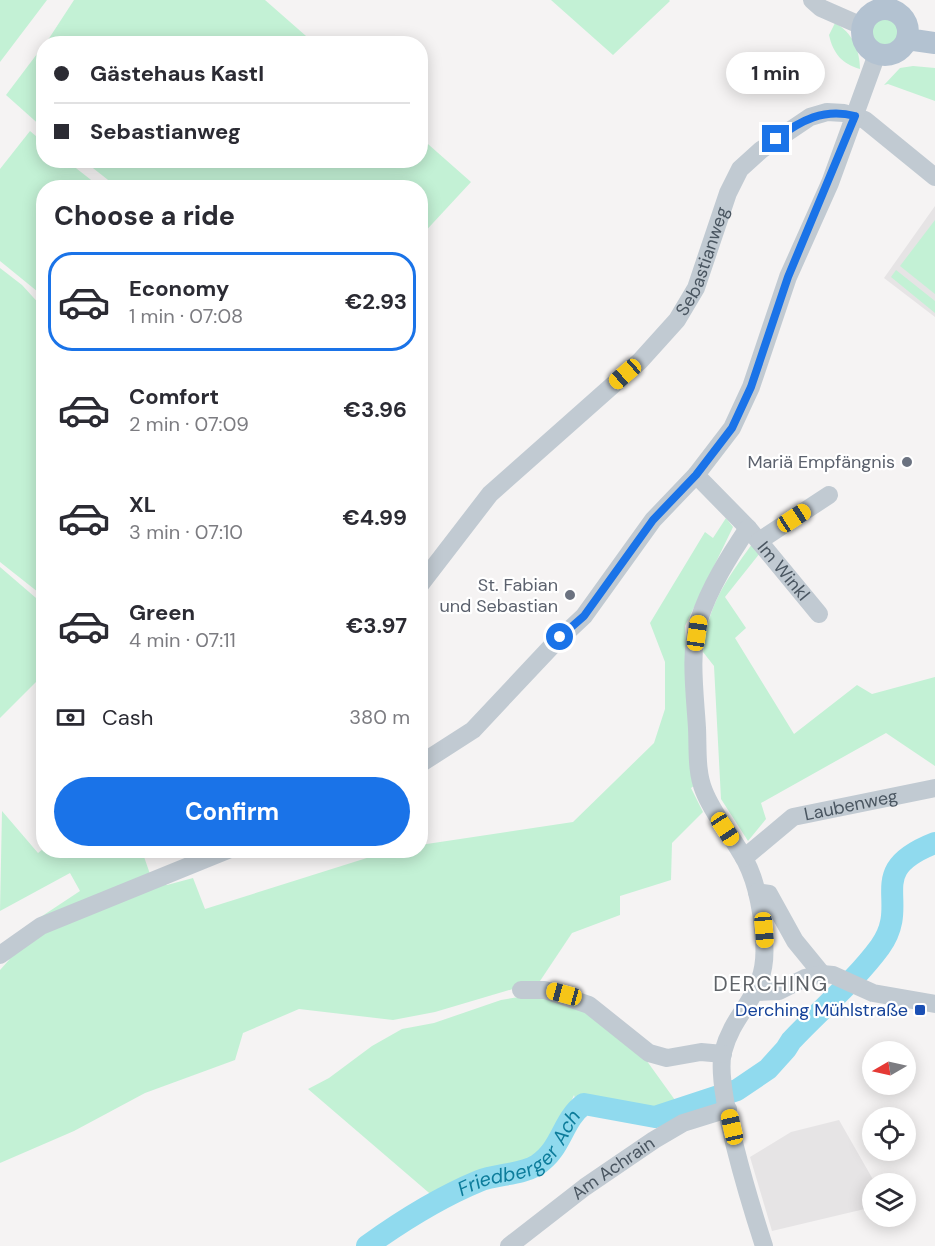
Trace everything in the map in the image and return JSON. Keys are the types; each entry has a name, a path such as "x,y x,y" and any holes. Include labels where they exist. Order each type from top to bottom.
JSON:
{"main road":[{"path":"892,5 905,21 907,39 896,53 877,54 864,43 862,26 873,12 892,5"},
{"path":"907,39 935,43"}],"street":[{"path":"812,0 821,8 862,26"},
{"path":"428,759 473,730 543,655 584,616 653,520 696,475 727,436 742,409 788,277 855,116 877,54"},
{"name":"Sebastianweg","path":"428,575 490,494 640,361 686,308 696,288 729,193 746,163 791,127 810,117 827,112 855,116"},
{"path":"855,116 935,177"},
{"name":"Im Winkl","path":"696,475 754,534 819,614"},
{"path":"764,1246 726,1100 723,1054 735,1025 756,992 765,963 762,917 757,892 744,858 716,816 702,789 695,646 699,621 710,594 754,534 830,495"},
{"name":"Laubenweg","path":"744,858 793,817 935,788"},
{"path":"0,956 41,926 208,858"},
{"path":"757,892 769,894 795,941 838,979 873,993 935,1004"},
{"path":"756,992 779,991 805,978 838,979"},
{"path":"522,990 545,990 589,1005 649,1053 667,1058 701,1052 723,1054"},
{"name":"Am Achrain","path":"509,1246 585,1187 654,1140 726,1100"}],"shaded area":[{"path":"935,206 935,317 884,278"},
{"path":"839,1120 869,1173 862,1173 862,1210 772,1231 750,1157 791,1132"}],"green space":[{"path":"0,0 47,0 0,62"},
{"path":"74,0 265,0 306,36 51,36"},
{"path":"551,0 669,0 670,1 613,55"},
{"path":"885,15 897,20 902,32 897,44 885,49 873,44 868,32 873,20"},
{"path":"835,23 846,31 854,42 860,69 843,61 833,47 829,35"},
{"path":"36,55 36,122 6,95"},
{"path":"913,66 935,68 935,101 888,84 884,85 900,68"},
{"path":"30,131 36,136 36,168 76,168 91,180 36,180 36,290 0,261 0,169"},
{"path":"428,144 471,182 428,228 428,180 108,180 93,168 428,168"},
{"path":"935,220 935,294 900,266"},
{"path":"0,268 22,285 36,300 36,590 0,562"},
{"path":"896,270 935,301 935,313 891,277"},
{"path":"726,518 733,527 685,626 694,786 691,788 703,812 672,843 671,880 620,896 620,915 572,933 540,981 435,1012 393,1020 299,1009 243,1033 235,1060 145,1093 74,1131 0,1163 0,970 9,960 21,930 80,891 70,873 0,911 2,811 36,851 36,858 144,858 150,874 167,885 193,878 205,909 367,858 428,858 428,844 573,822 654,743 665,709 665,662 650,623 705,532 713,538"},
{"path":"752,544 760,553 725,597 746,628 735,638 794,734 857,685 872,694 935,677 935,766 886,733 761,803 766,819 748,841 721,799 714,666 703,652 709,620 719,594"},
{"path":"0,567 36,598 36,682 0,718"},
{"path":"543,993 587,1011 644,1057 685,1114 654,1122 592,1112 580,1116 574,1095 548,1153 527,1166 484,1176 435,1198 308,1089 329,1078 372,1046 402,1029 434,1023 501,1000"}],"waterway":[{"name":"Friedberger Ach","path":"367,1246 421,1210 449,1195 486,1179 524,1171 537,1165 552,1151 571,1118 584,1104 655,1117 737,1090 768,1069 791,1041 848,984 880,947 889,931 892,915 892,889 894,877 900,865 913,854 935,843"}],"place":[{"name":"Mariä Empfängnis","path":"907,462"},
{"name":"St. Fabian und Sebastian","path":"570,595"},
{"name":"Derching Mühlstraße","path":"920,1010"}],"district":[{"name":"DERCHING","path":"771,984"}],"route":[{"path":"560,637 584,616 653,520 696,475 732,428 751,387 788,277 830,183 855,116 827,112 810,117 791,127 776,139"}]}
